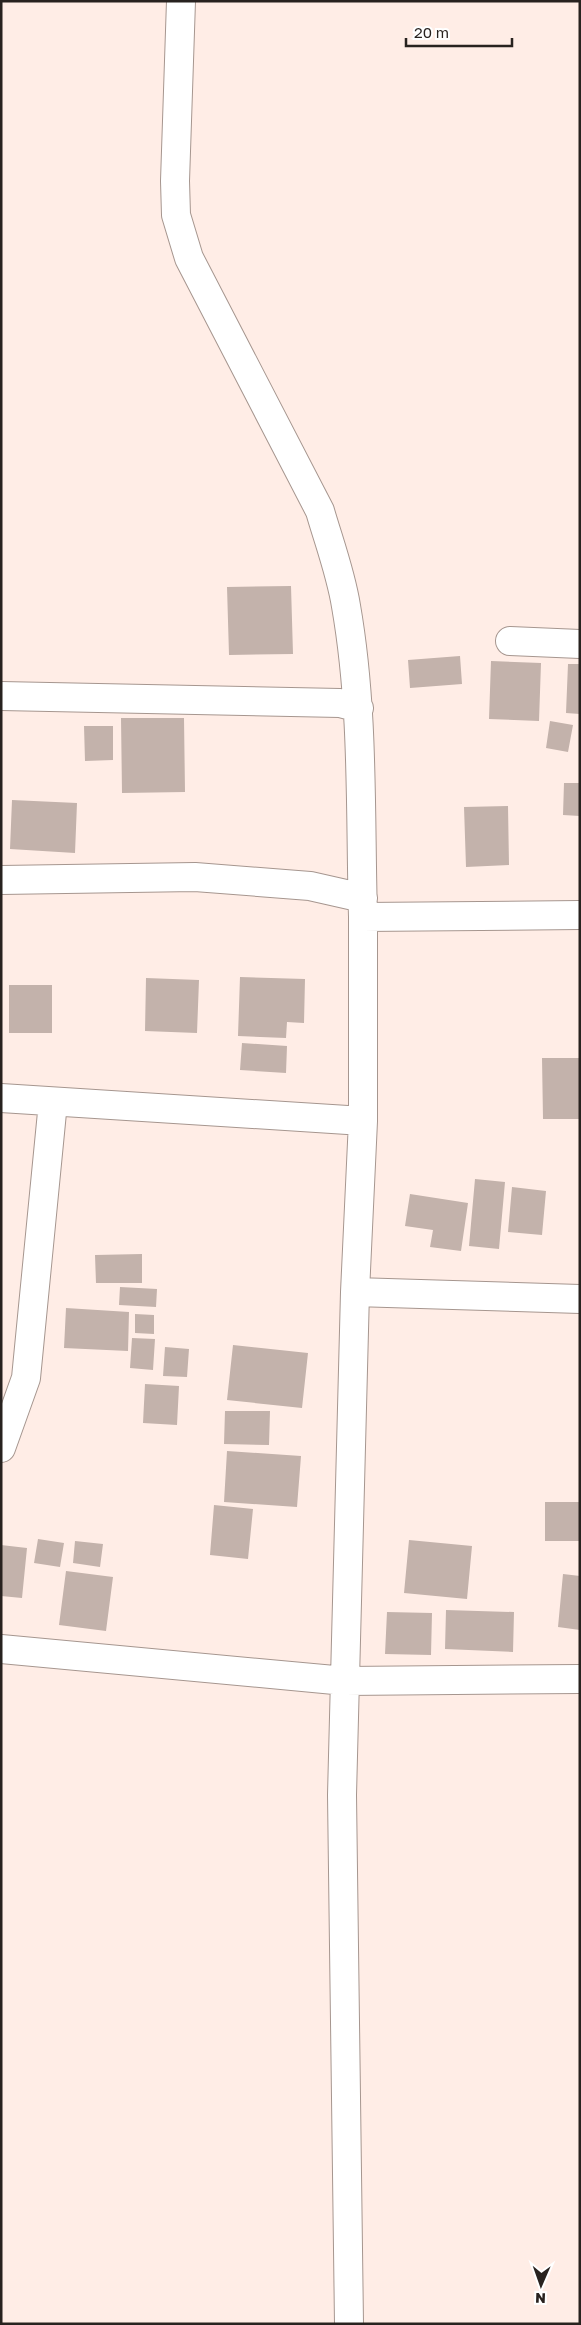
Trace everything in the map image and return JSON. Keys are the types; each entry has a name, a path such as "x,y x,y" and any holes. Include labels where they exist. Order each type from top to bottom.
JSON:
{"street":[{"path":"181,1 175,181 176,215 189,258 320,511 346,605 359,708 363,907 363,1121 355,1292 342,1795 349,2324"},
{"path":"510,641 580,644"},
{"path":"1,696 340,703 359,708"},
{"path":"1,880 195,876 310,886 363,907 580,915"},
{"path":"1,1098 363,1121"},
{"path":"1,1448 26,1378 54,1102"},
{"path":"355,1292 580,1299"},
{"path":"1,1648 345,1681 580,1679"}],"building":[{"path":"291,586 293,654 229,655 227,587"},
{"path":"460,656 462,684 410,688 408,660"},
{"path":"491,661 541,663 539,721 489,719"},
{"path":"568,664 580,664 580,714 566,713"},
{"path":"121,718 184,718 185,792 122,793"},
{"path":"550,721 573,725 568,752 546,748"},
{"path":"84,726 113,726 113,760 85,761"},
{"path":"564,783 580,783 580,816 563,815"},
{"path":"12,800 77,803 75,853 10,849"},
{"path":"508,806 509,865 466,867 464,807"},
{"path":"240,977 305,979 304,1023 287,1022 286,1038 238,1036"},
{"path":"146,978 199,980 197,1033 145,1031"},
{"path":"9,985 52,985 52,1033 9,1033"},
{"path":"242,1043 287,1046 286,1073 240,1070"},
{"path":"542,1058 580,1058 580,1119 543,1119"},
{"path":"475,1179 505,1182 499,1249 469,1246"},
{"path":"512,1187 546,1191 542,1235 508,1232"},
{"path":"410,1194 468,1203 461,1251 430,1247 433,1230 405,1226"},
{"path":"142,1254 142,1283 96,1283 95,1255"},
{"path":"120,1287 157,1289 156,1307 119,1305"},
{"path":"66,1308 129,1312 128,1351 64,1348"},
{"path":"135,1314 154,1315 154,1334 135,1333"},
{"path":"132,1338 155,1339 153,1370 130,1368"},
{"path":"233,1345 308,1353 302,1408 227,1400"},
{"path":"165,1347 189,1349 187,1377 163,1376"},
{"path":"145,1384 179,1386 177,1425 143,1423"},
{"path":"225,1411 270,1411 269,1445 224,1444"},
{"path":"227,1451 301,1456 297,1507 224,1502"},
{"path":"545,1502 580,1502 580,1541 545,1541"},
{"path":"214,1505 253,1509 248,1559 210,1555"},
{"path":"38,1539 64,1543 60,1567 34,1563"},
{"path":"409,1540 472,1546 467,1599 404,1593"},
{"path":"75,1541 103,1544 100,1567 73,1563"},
{"path":"1,1545 27,1548 22,1598 1,1596"},
{"path":"66,1571 113,1577 106,1631 59,1625"},
{"path":"563,1574 580,1576 580,1630 558,1627"},
{"path":"446,1610 514,1612 513,1652 445,1649"},
{"path":"387,1612 432,1613 431,1655 385,1654"}]}
